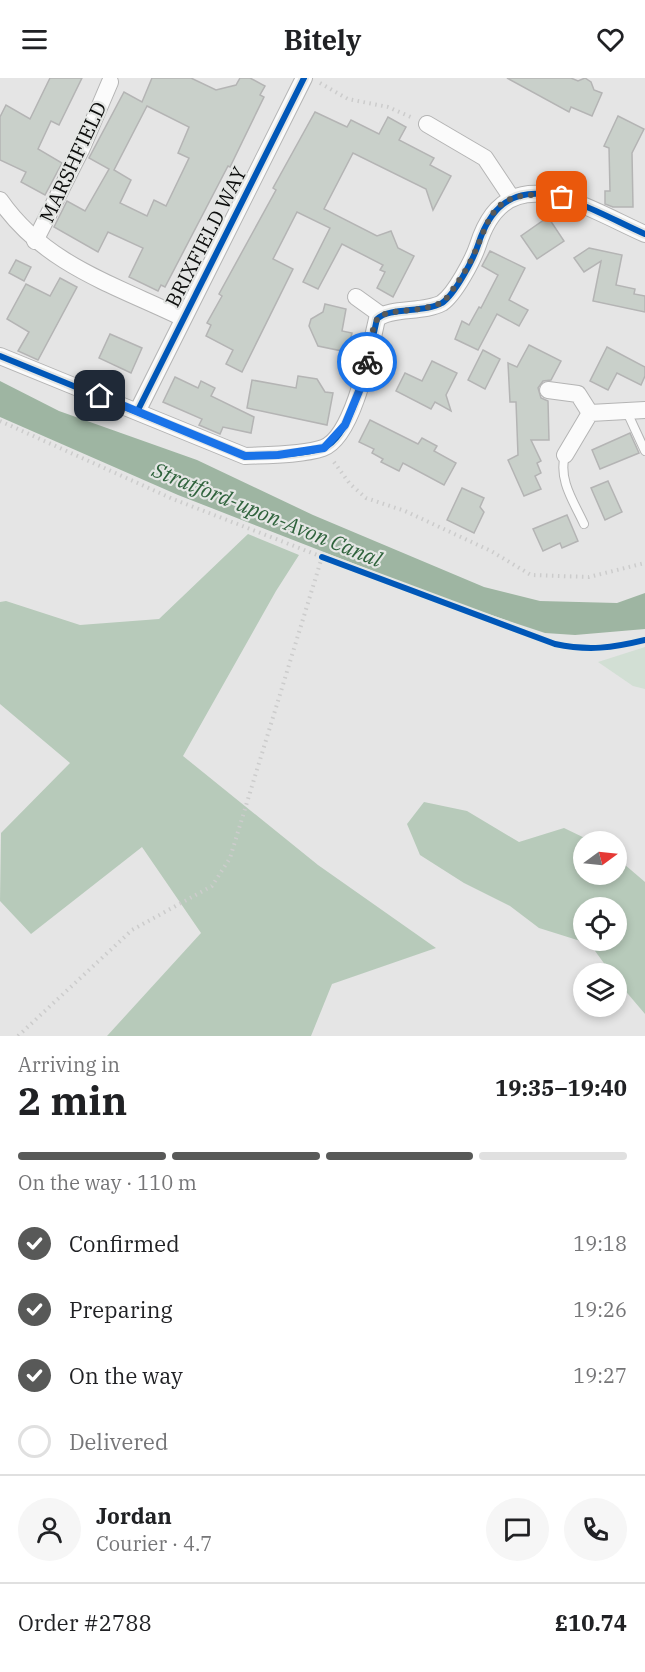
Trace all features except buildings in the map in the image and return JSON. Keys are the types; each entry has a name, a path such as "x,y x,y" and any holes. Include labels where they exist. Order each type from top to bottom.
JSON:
{"street":[{"name":"BRIXFIELD WAY","path":"138,411 304,78"},
{"name":"MARSHFIELD","path":"35,241 81,150 110,82"},
{"path":"428,124 485,158 510,197"},
{"path":"356,297 381,315 414,311 443,302 472,262 482,231 495,210 510,197 533,193 562,197 645,234"},
{"name":"MARSHFIELD","path":"0,200 12,218 35,241 75,269 113,284 183,318"},
{"path":"0,356 245,456 278,455 324,448 345,425 362,384 377,320 381,315"},
{"path":"548,390 578,394 590,413"},
{"path":"590,413 645,410"},
{"path":"565,455 590,413"}],"lane":[{"path":"627,412 645,451"},
{"path":"565,455 561,468 584,524"}],"path":[{"path":"313,78 348,99 388,106 428,124"},
{"path":"0,420 173,499 555,644 579,649 606,649 645,640"},
{"path":"324,448 350,484 366,498 405,512 490,551 531,575 589,577 645,563"},
{"path":"18,1036 132,930 212,886 230,858 322,557"}],"shaded area":[{"path":"248,534 299,555 276,591 183,756 318,865 436,948 332,984 311,1036 107,1036 201,933 142,847 31,934 0,901 1,833 70,763 0,704 0,602 6,601 80,625 159,619"},
{"path":"645,647 645,689 633,686 598,662"},
{"path":"424,802 467,811 519,842 564,828 573,832 573,885 627,885 627,867 645,882 645,1014 627,993 627,963 604,963 595,951 627,951 627,897 573,897 573,939 539,928 510,906 464,883 420,855 407,824"}],"water":[{"name":"Stratford-upon-Avon Canal","path":"0,381 59,411 197,460 313,515 484,587 540,601 617,603 645,593 645,629 575,635 545,633 455,603 178,495 0,417"}],"cycle path":[{"path":"138,410 304,78"},
{"path":"0,356 245,456 305,452 323,448 334,441 344,427 359,391 377,319 390,313 435,306 447,299 468,268 491,217 508,201 528,194 550,195 574,202 645,234"},
{"path":"322,557 555,644 600,648 645,640"}],"way so far":[{"path":"367,362 377,320 383,313 414,311 443,302 472,262 482,231 495,210 510,197 533,193 562,197"}],"route":[{"path":"100,396 245,456 278,455 324,448 345,425 362,384 367,362"}]}
